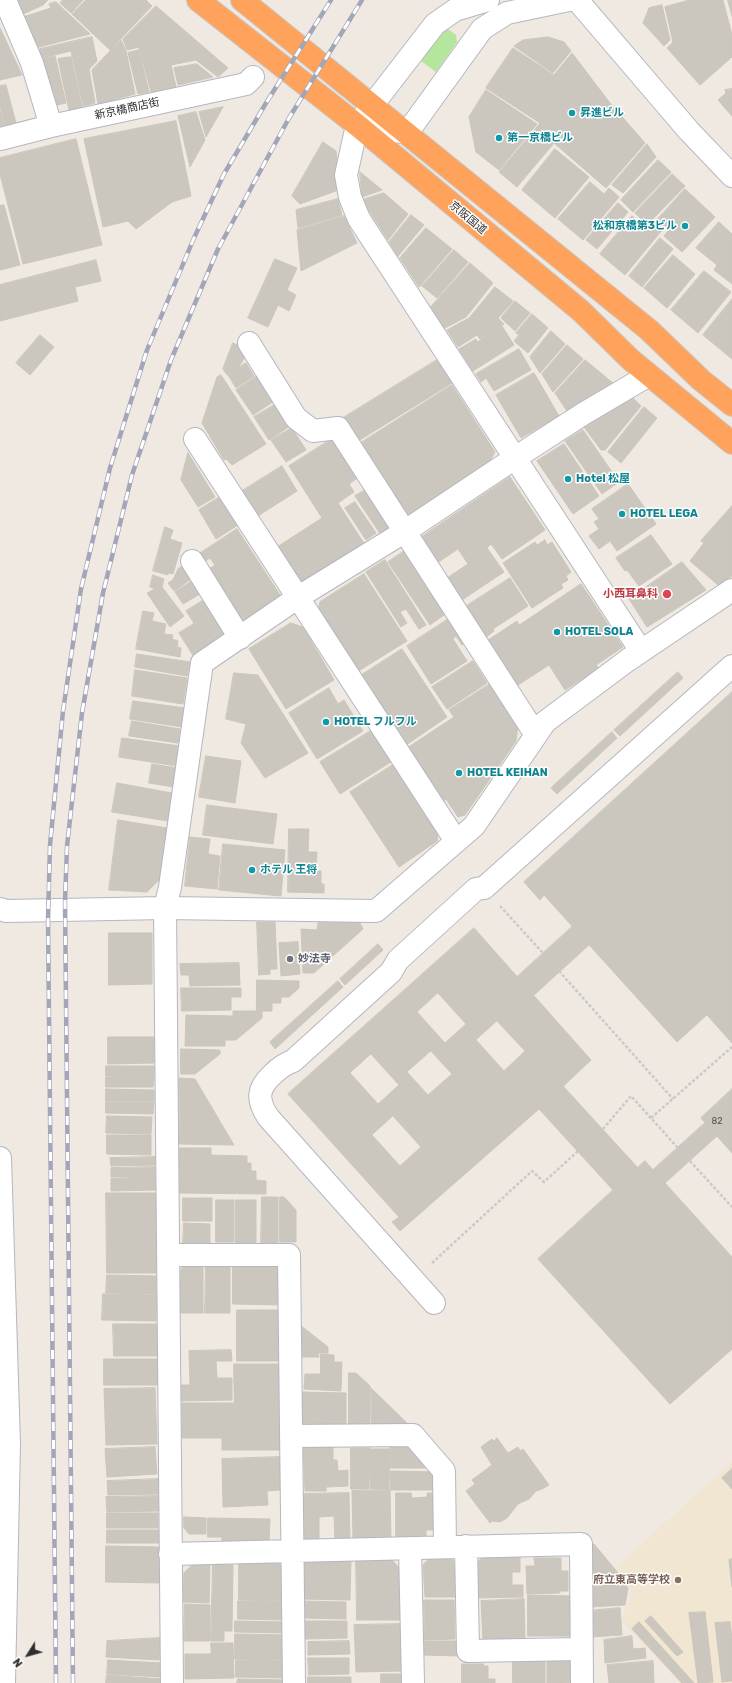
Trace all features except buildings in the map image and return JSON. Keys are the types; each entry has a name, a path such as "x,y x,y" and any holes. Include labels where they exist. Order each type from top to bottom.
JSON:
{"highway":[{"name":"京阪国道","path":"198,0 357,125 581,311 631,360 732,443"},
{"path":"242,0 649,330 701,380 732,405"}],"street":[{"path":"5,0 32,63 51,126"},
{"path":"488,0 455,10 435,24 357,125 346,175 350,197 359,219 642,651"},
{"path":"357,125 407,133 482,29 495,19 507,13 569,0"},
{"path":"577,0 689,131 732,176"},
{"name":"新京橋商店街","path":"0,139 51,126 246,84 253,77"},
{"path":"248,343 296,418 313,431 338,428 536,735"},
{"path":"172,1683 165,908 170,886 202,663 297,598 404,532 583,414 649,374"},
{"path":"195,439 456,841"},
{"path":"192,561 240,638"},
{"path":"0,909 13,911 165,908 376,911 474,826 545,722 642,651 732,590"},
{"path":"434,1303 268,1117 262,1106 260,1095 265,1082 283,1064 293,1061 391,972 398,960 476,889 484,888 732,666"},
{"path":"0,1158 8,1444 4,1683"},
{"path":"168,1255 289,1255 294,1683"},
{"path":"291,1436 413,1435 444,1471 456,1547 468,1651 581,1649"},
{"path":"170,1554 581,1544 582,1683"},
{"path":"410,1548 413,1683"}],"path":[{"path":"484,888 543,953"},
{"path":"560,971 673,1099"},
{"path":"651,1118 732,1047"},
{"path":"603,1129 631,1096 678,1148"},
{"path":"414,1280 532,1171 544,1182 578,1151"},
{"path":"690,1161 732,1207"}],"shaded area":[{"name":"府立東高等学校","path":"732,1462 732,1683 680,1683 621,1621 632,1592 615,1568"}],"green space":[{"path":"448,29 456,35 457,42 436,72 421,61 442,32"}],"railway":[{"path":"56,1683 48,920 50,845 63,711 81,589 110,468 147,350 194,238 224,174 266,103 331,0"},
{"path":"73,1683 65,902 67,846 82,713 103,593 132,475 171,360 218,249 289,118 362,0"}],"place":[{"name":"昇進ビル","path":"572,113"},
{"name":"第一京橋ビル","path":"499,138"},
{"name":"松和京橋第3ビル","path":"685,226"},
{"name":"Hotel 松屋","path":"568,479"},
{"name":"HOTEL LEGA","path":"622,514"},
{"name":"小西耳鼻科","path":"667,594"},
{"name":"HOTEL SOLA","path":"557,632"},
{"name":"HOTEL フルフル","path":"326,722"},
{"name":"HOTEL KEIHAN","path":"459,773"},
{"name":"ホテル 王将","path":"252,870"},
{"name":"妙法寺","path":"290,959"},
{"name":"府立東高等学校","path":"678,1580"}]}
